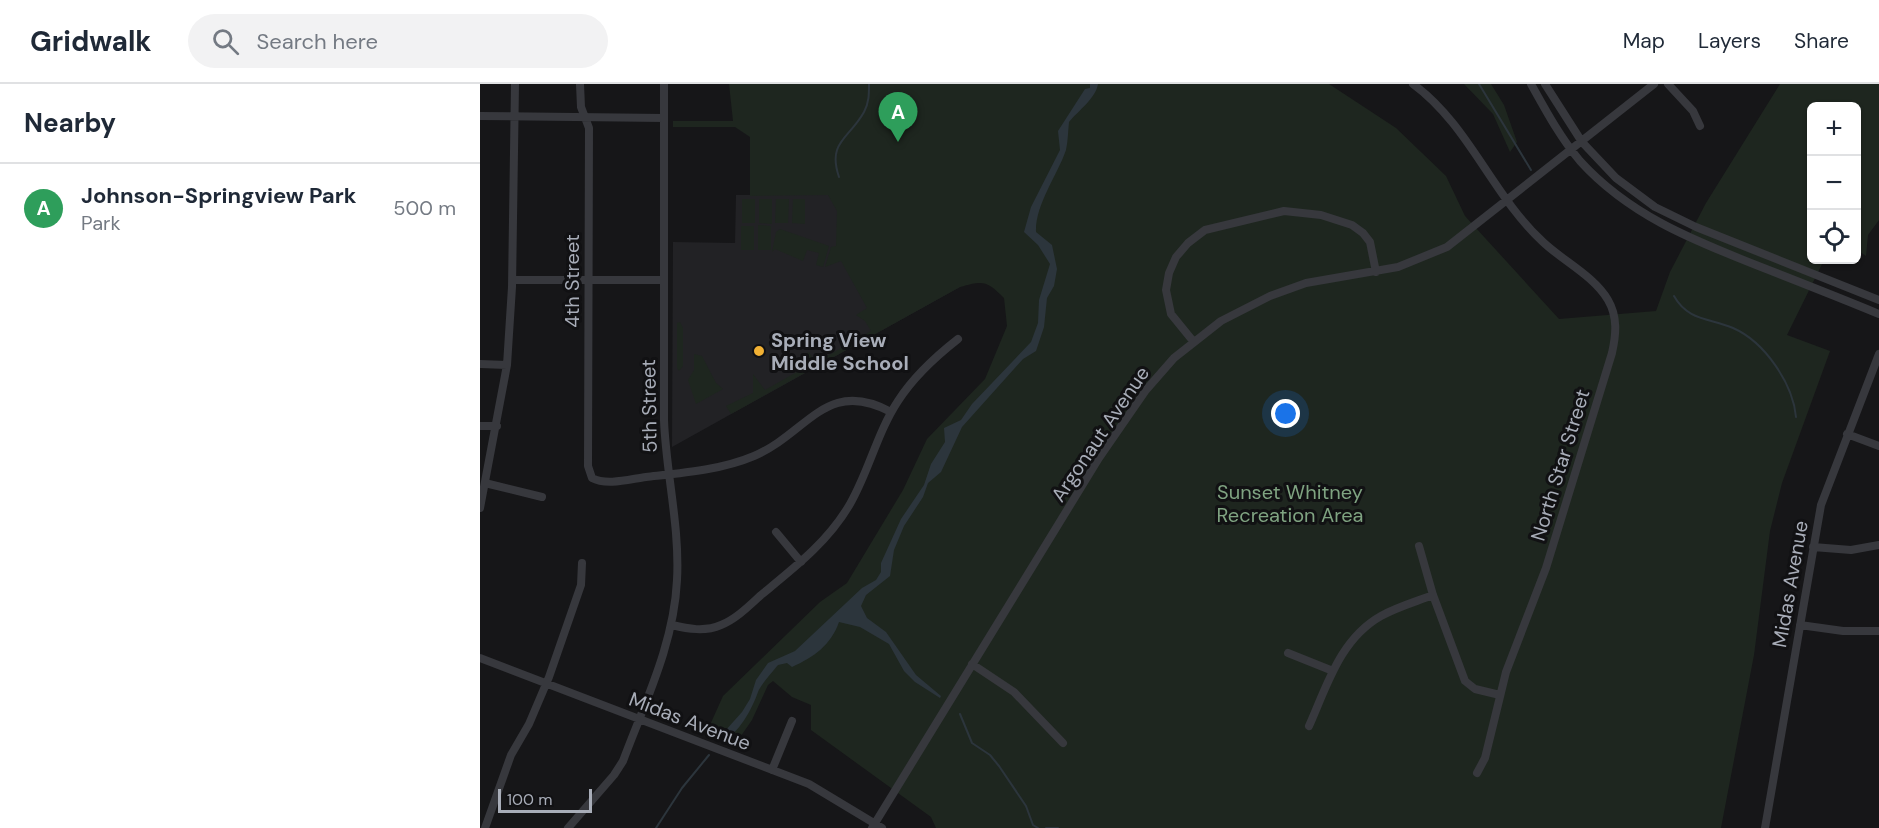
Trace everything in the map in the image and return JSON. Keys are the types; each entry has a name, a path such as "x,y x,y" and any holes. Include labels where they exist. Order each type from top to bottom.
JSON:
{"street":[{"path":"480,508 507,365 512,280 515,84"},
{"name":"4th Street","path":"580,84 580,107 589,128 588,466 592,478 604,481 667,475"},
{"name":"5th Street","path":"568,828 619,769 639,720 672,625 678,561 667,475 664,84"},
{"name":"North Star Street","path":"1413,84 1448,116 1507,202 1542,241 1600,290 1611,305 1616,324 1612,353 1546,568 1512,654 1485,758 1477,773"},
{"path":"1531,84 1558,132 1572,150 1621,199 1664,226 1879,314"},
{"path":"1545,84 1582,142 1622,183 1669,215 1879,300"},
{"name":"Argonaut Avenue","path":"876,826 972,664 1111,440 1160,373 1193,342 1237,311 1287,289 1331,278 1376,272 1410,264 1447,247 1654,84"},
{"path":"1668,84 1697,117 1700,126"},
{"path":"480,116 664,118"},
{"path":"1193,342 1171,314 1166,290 1169,273 1176,257 1204,230 1274,212 1293,210 1321,215 1352,225 1365,234 1373,251 1376,272"},
{"path":"512,280 664,280"},
{"path":"672,625 703,629 722,625 801,562 830,533 851,502 891,412 918,374 958,339"},
{"name":"Midas Avenue","path":"1765,828 1823,496 1879,354"},
{"path":"480,364 507,365"},
{"path":"667,475 722,466 754,456 837,402 861,400 891,412"},
{"path":"480,426 497,426"},
{"path":"1847,434 1879,446"},
{"path":"485,483 542,497"},
{"path":"776,532 801,562"},
{"path":"1814,547 1851,550 1879,545"},
{"path":"1419,546 1433,595 1465,681 1475,689 1500,695"},
{"path":"485,828 511,755 529,724 546,684 581,585 582,563"},
{"path":"1309,726 1333,671 1347,647 1368,625 1393,610 1433,595"},
{"path":"1800,626 1843,631 1879,631"},
{"path":"1288,653 1333,671"},
{"name":"Midas Avenue","path":"480,658 772,770 831,795 876,826"},
{"path":"972,664 1014,692 1063,743"},
{"path":"772,770 792,721"}],"shaded area":[{"path":"1090,84 1098,84 1097,89 1069,122 1066,150 1039,211 1036,232 1052,245 1057,269 1054,286 1047,298 1044,327 1036,351 1023,359 962,427 941,472 928,483 923,497 904,526 894,550 890,576 866,595 861,606 867,618 886,632 916,675 941,696 940,698 915,682 904,671 889,644 860,627 839,622 826,644 808,659 792,667 787,663 778,665 761,686 739,727 728,738 721,742 717,740 742,712 750,699 756,680 768,663 795,651 862,588 876,580 881,572 881,563 901,519 924,485 931,464 945,442 944,428 961,420 972,404 1031,342 1038,323 1039,300 1050,264 1038,245 1024,232 1031,207 1060,150 1058,131 1085,89 1090,88"},
{"name":"Spring View Middle School","path":"736,195 828,195 1003,263 672,447 673,242 735,243"}],"green space":[{"name":"Sunset Whitney Recreation Area","path":"729,84 1329,84 1396,128 1446,176 1465,216 1559,319 1656,311 1670,272 1706,203 1780,84 1879,84 1879,220 1868,235 1866,256 1861,253 1861,102 1807,102 1807,264 1822,264 1787,335 1830,351 1782,483 1770,531 1754,655 1721,828 936,828 931,817 811,730 811,705 792,697 773,681 768,685 752,720 734,746 705,736 723,696 820,602 847,583 903,490 927,439 985,379 1007,326 1004,298 993,288 980,283 960,287 731,414 726,406 753,393 753,374 765,390 811,364 806,354 809,352 815,363 871,331 865,321 856,315 867,308 841,261 825,267 831,247 836,246 837,211 828,195 750,196 750,137 735,127 673,127 673,121 733,121"},
{"path":"1464,84 1491,84 1504,105 1517,142 1510,152 1493,114"},
{"path":"742,199 755,199 755,223 742,223"},
{"path":"759,199 772,199 772,224 759,223"},
{"path":"776,199 789,199 788,223 775,223"},
{"path":"793,199 805,199 805,224 792,223"},
{"path":"758,225 771,226 771,250 758,250"},
{"path":"741,226 754,226 754,250 741,250"},
{"path":"780,229 829,246 823,267 816,265 819,253 807,250 803,261 775,249 772,252 776,232"},
{"path":"680,322 683,328 683,366 679,371 677,368 677,323"},
{"path":"694,354 702,356 716,383 723,389 696,404 688,380 694,370"}],"waterway":[{"path":"839,177 836,165 838,148 866,109 869,84"},
{"path":"1479,84 1531,170"},
{"path":"1674,296 1686,310 1700,318 1733,328 1756,343 1783,378 1794,404 1796,417"},
{"path":"960,714 972,743 990,755 999,766 1026,806 1033,825 1038,828"},
{"path":"656,828 682,788 709,755"},
{"path":"1046,828 1058,828"}],"place":[{"name":"Johnson-Springview Park","path":"898,142"},
{"name":"Spring View Middle School","path":"759,351"}]}
